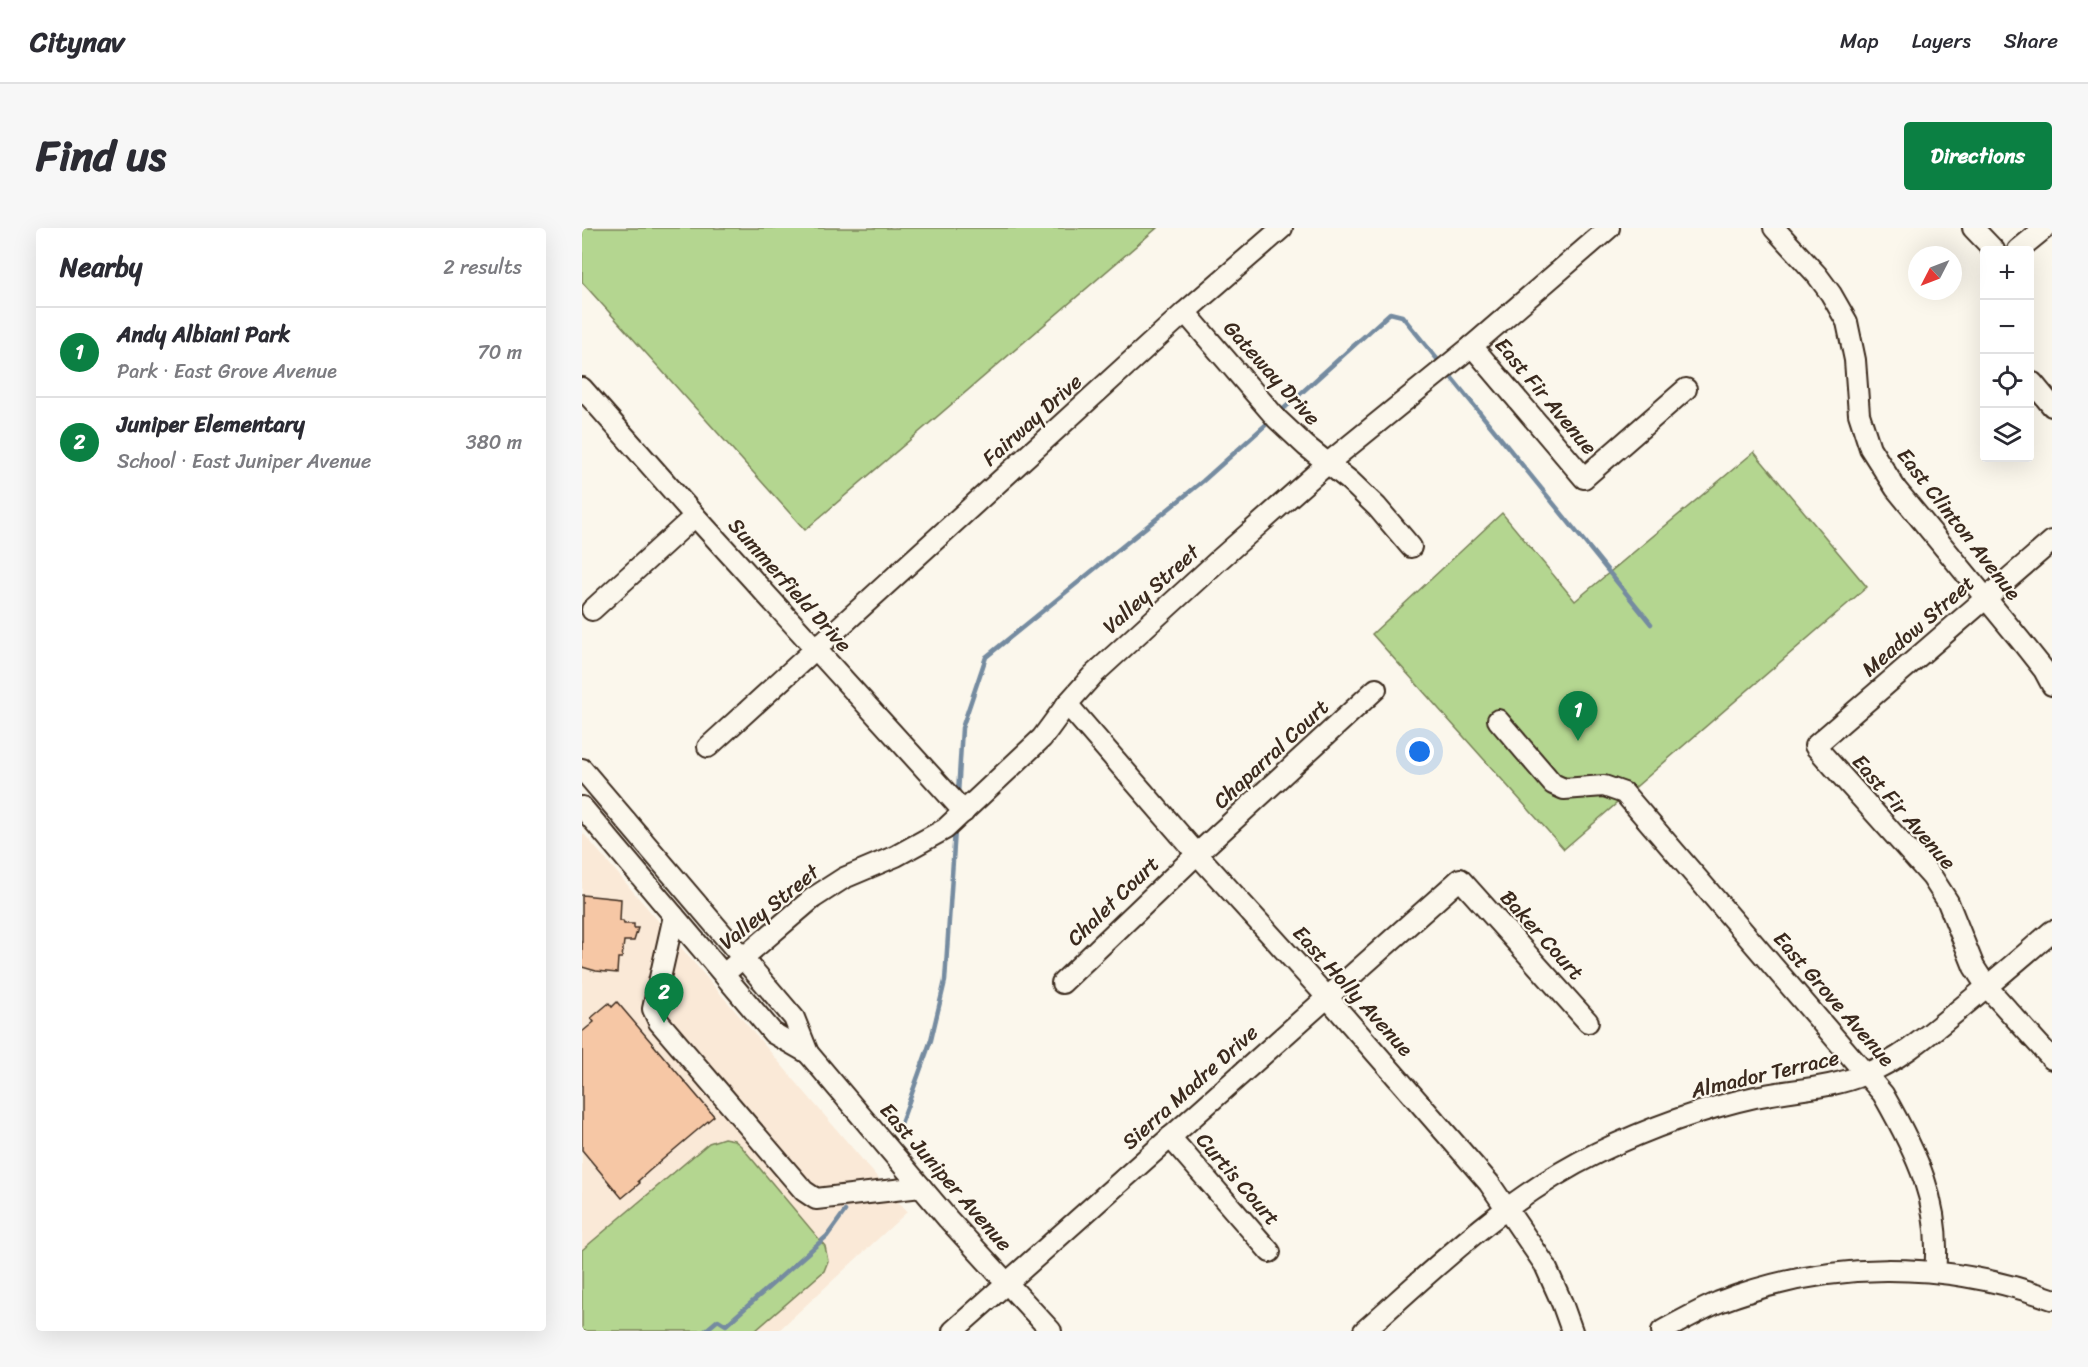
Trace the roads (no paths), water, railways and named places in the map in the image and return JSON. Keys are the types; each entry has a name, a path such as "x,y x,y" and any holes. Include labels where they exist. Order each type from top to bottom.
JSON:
{"street":[{"name":"Fairway Drive","path":"708,747 1185,312 1282,228"},
{"name":"Valley Street","path":"724,974 813,898 844,878 896,856 945,829 1042,738 1067,704 1093,675 1328,463 1472,346 1609,228"},
{"name":"East Clinton Avenue","path":"1773,228 1831,294 1847,322 1855,360 1859,414 1869,448 1896,489 2044,670 2052,686"},
{"path":"1973,228 1990,246"},
{"path":"2023,246 2044,228"},
{"name":"Gateway Drive","path":"1185,312 1278,419 1377,507 1411,547"},
{"name":"East Fir Avenue","path":"1472,346 1584,478 1686,389"},
{"path":"2034,384 2052,406"},
{"name":"Summerfield Drive","path":"582,388 964,812"},
{"path":"592,610 695,516"},
{"name":"Meadow Street","path":"1815,746 2052,541"},
{"name":"Chaparral Court","path":"1197,854 1376,689"},
{"name":"East Holly Avenue","path":"1067,704 1197,854 1451,1138 1507,1208 1545,1265 1572,1331"},
{"name":"East Grove Avenue","path":"1498,720 1554,784 1564,789 1604,786 1624,793 1883,1094 1906,1134 1926,1180 1935,1218 1937,1239 1935,1272"},
{"name":"East Fir Avenue","path":"1815,746 1932,877 1948,902 1974,968 1987,987 2052,1059"},
{"name":"East Juniper Avenue","path":"583,770 794,1018 808,1053 921,1187 1051,1331"},
{"path":"582,800 598,787"},
{"name":"East Juniper Avenue","path":"582,807 773,1033 808,1053"},
{"name":"Chalet Court","path":"1062,983 1197,854"},
{"name":"Sierra Madre Drive","path":"952,1331 1461,879"},
{"name":"Baker Court","path":"1461,879 1588,1022"},
{"path":"674,916 652,1009 659,1022 804,1191 816,1199 921,1187"},
{"name":"Almador Terrace","path":"1364,1331 1470,1236 1534,1188 1597,1153 1694,1114 1756,1096 1835,1084 1866,1074 1903,1054 1987,987 2052,931"},
{"name":"Curtis Court","path":"1170,1137 1270,1252"},
{"path":"1662,1331 1725,1300 1811,1276 1854,1271 1898,1269 1985,1279 2052,1299"}],"waterway":[{"path":"1279,413 1390,313 1402,316 1442,365"},
{"path":"1447,372 1651,624"},
{"path":"958,794 962,728 986,657 1203,481 1270,421"},
{"path":"898,1132 931,1040 945,981 955,830"},
{"path":"705,1331 718,1320 726,1325 827,1236 845,1211"}],"place":[{"name":"Andy Albiani Park","path":"1578,741"},
{"name":"Juniper Elementary","path":"664,1023"}]}
